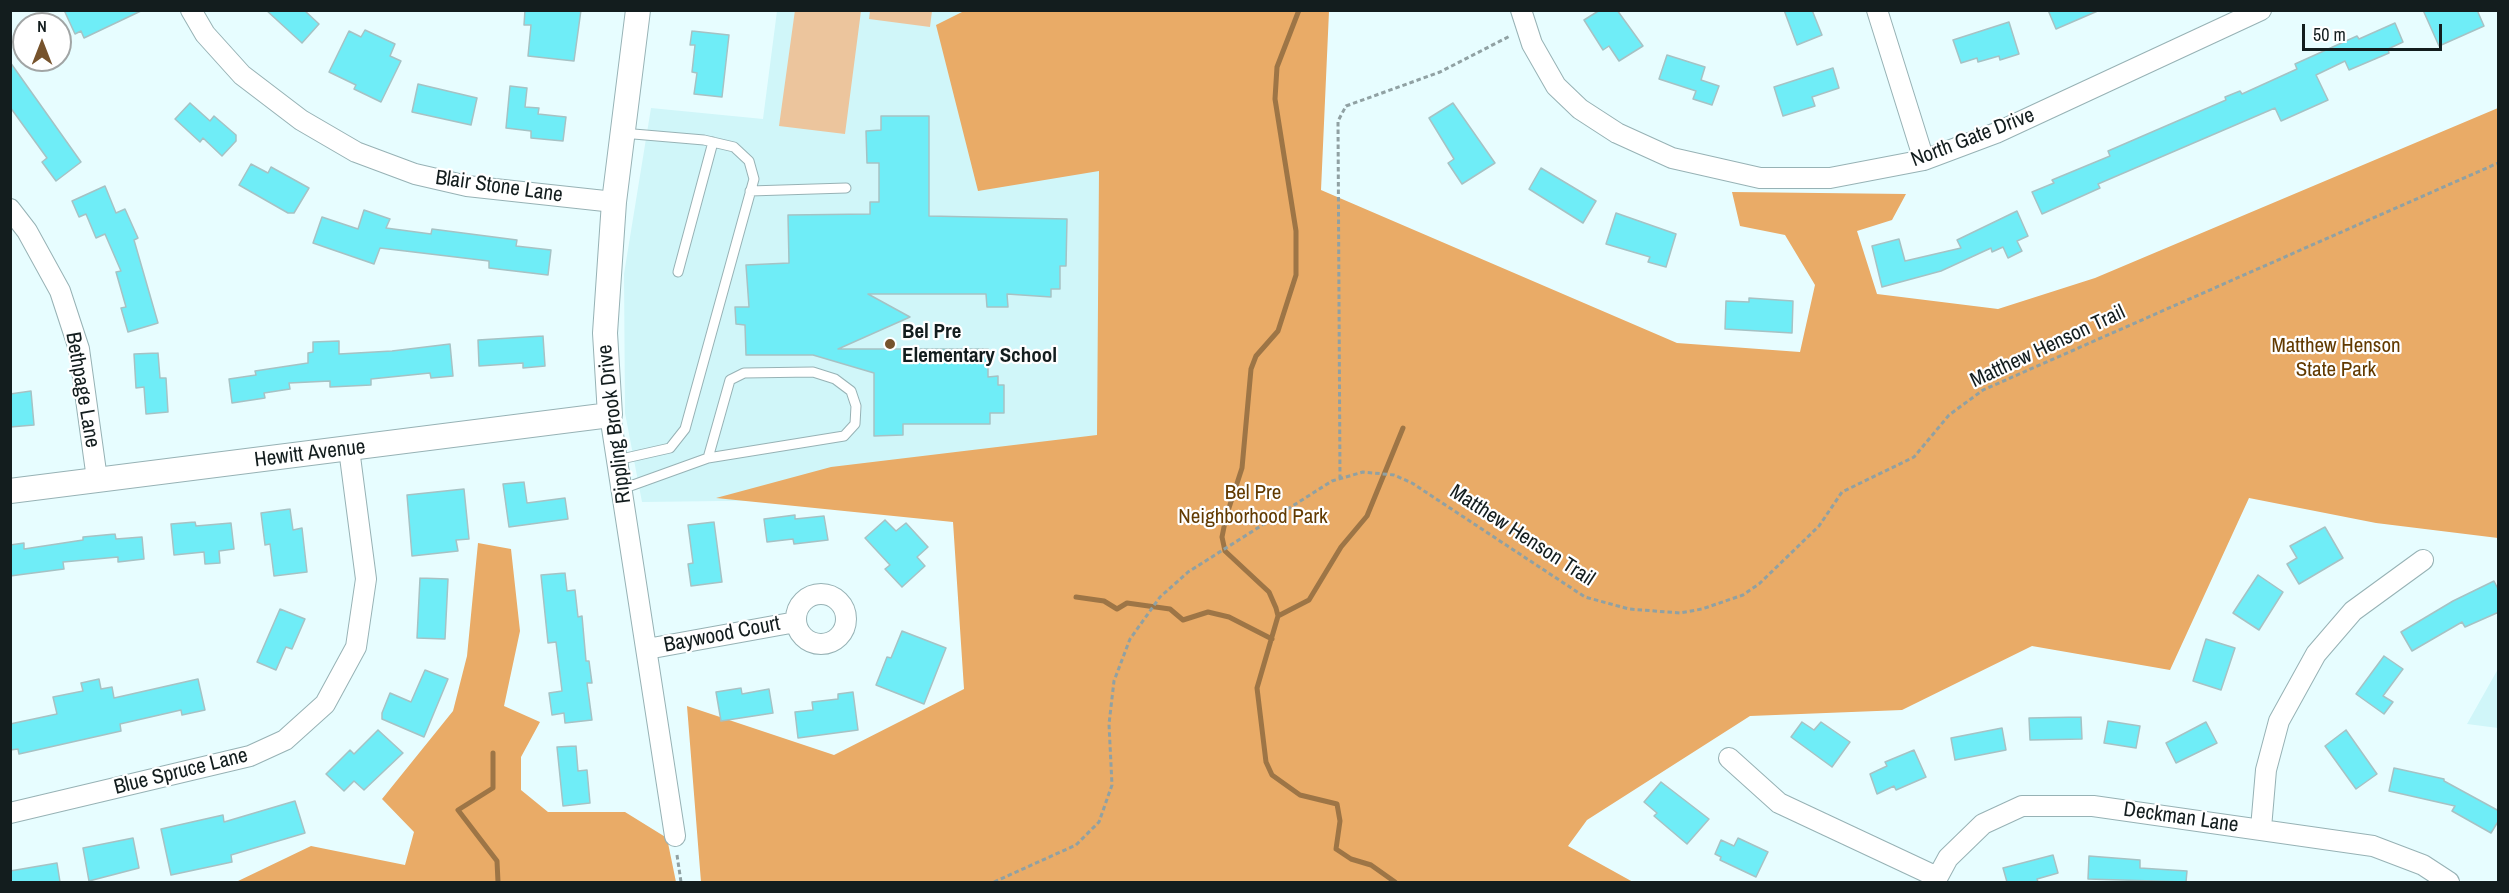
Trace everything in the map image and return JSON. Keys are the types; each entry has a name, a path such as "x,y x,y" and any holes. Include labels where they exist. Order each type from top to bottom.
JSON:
{"street":[{"name":"Blair Stone Lane","path":"191,10 205,34 242,75 301,120 356,152 415,174 467,186 614,202"},
{"name":"Rippling Brook Drive","path":"638,10 614,202 605,333 610,415 675,836"},
{"name":"North Gate Drive","path":"1521,10 1532,44 1556,86 1580,109 1617,133 1672,158 1760,178 1830,178 1924,160 1996,133 2261,10"},
{"path":"1877,10 1924,160"},
{"name":"Bethpage Lane","path":"10,209 27,231 63,301 78,349 97,479"},
{"name":"Hewitt Avenue","path":"10,491 349,450 610,415"},
{"name":"Blue Spruce Lane","path":"10,813 250,756 285,740 325,704 356,647 366,579 349,450"},
{"path":"2261,828 2266,770 2279,721 2316,654 2353,611 2423,560"},
{"name":"Baywood Court","path":"647,649 796,622"},
{"path":"1729,758 1779,804 1936,880"},
{"name":"Deckman Lane","path":"1936,880 1948,858 1983,824 2022,806 2093,806 2261,828 2373,846 2423,865 2449,882"}],"lane":[{"path":"617,460 670,448 685,429 754,179 749,161 734,147 713,142 622,133"},
{"path":"678,272 713,142"},
{"path":"750,191 846,188"},
{"path":"622,489 708,458 844,436 855,424 856,406 851,391 835,379 813,372 744,373 730,381 708,458"}],"path":[{"path":"1340,479 1338,121 1346,106 1440,72 1516,33"},
{"name":"Matthew Henson Trail","path":"994,882 1076,845 1099,822 1112,785 1109,724 1114,681 1130,639 1160,597 1211,557 1340,479 1363,472 1394,476 1413,483 1451,506 1585,597 1629,609 1680,613 1702,609 1743,595 1773,571 1819,526 1842,492 1914,457 1949,415 1983,390 2499,163"},
{"path":"675,836 681,882"}],"shaded area":[{"path":"795,10 861,11 845,134 779,126"},
{"name":"Bel Pre Elementary School","path":"777,11 1026,11 1211,148 1095,558 964,498 642,502 625,413 624,274 651,108 763,119"},
{"path":"870,11 932,11 930,27 869,19"},
{"path":"2498,669 2498,728 2467,724"}],"green space":[{"path":"964,11 1329,11 1321,190 1677,343 1800,352 1815,285 1785,235 1740,226 1732,192 1906,194 1892,220 1857,231 1877,294 1998,309 2095,278 2498,108 2498,538 2376,523 2249,498 2170,670 2032,646 1902,710 1750,716 1587,820 1568,846 1633,882 701,882 687,706 834,755 964,689 953,522 716,498 831,467 1097,435 1099,171 978,191 936,25"},
{"path":"478,543 511,549 520,631 504,706 540,722 521,757 521,790 548,812 625,812 667,838 676,882 236,882 311,846 405,865 414,832 382,799 453,711 467,656"}],"building":[{"path":"64,10 143,10 84,38 81,31 75,34 72,27 72,12"},
{"path":"266,10 304,10 319,24 302,43"},
{"path":"525,10 581,10 574,61 528,56 531,25 524,25"},
{"path":"1600,10 1617,10 1643,46 1619,61 1609,46 1603,50 1584,20"},
{"path":"1784,10 1812,10 1822,35 1797,45"},
{"path":"2048,10 2100,10 2056,29"},
{"path":"2423,10 2477,10 2484,26 2439,46"},
{"path":"2009,22 2019,54 2000,60 1999,56 1978,62 1977,58 1961,63 1953,40"},
{"path":"2395,23 2403,42 2388,49 2389,53 2349,70 2345,61 2316,75 2328,100 2281,121 2275,108 2098,184 2100,188 2042,214 2032,192 2054,183 2052,180 2110,156 2108,151 2226,100 2225,97 2240,91 2242,94 2297,69 2295,64 2357,36 2359,39"},
{"path":"365,30 395,44 390,56 401,61 381,102 354,89 356,85 329,72 349,31 361,37"},
{"path":"692,31 729,35 722,97 694,94 697,73 692,72 695,45 690,45"},
{"path":"1667,55 1705,67 1701,80 1719,86 1712,105 1693,99 1696,91 1659,79"},
{"path":"10,62 12,72 17,72 81,162 56,181 42,162 47,158 10,107"},
{"path":"1833,68 1839,88 1812,97 1815,106 1783,116 1774,87"},
{"path":"418,84 477,98 471,125 412,112"},
{"path":"510,86 527,88 525,107 539,108 538,114 566,117 563,141 531,138 531,131 506,128"},
{"path":"190,103 210,121 214,116 236,135 236,141 222,156 203,138 200,142 175,119"},
{"path":"1453,103 1495,163 1462,184 1448,163 1454,159 1429,118"},
{"name":"Bel Pre Elementary School","path":"881,116 929,116 929,216 1067,219 1066,266 1060,266 1060,289 1051,289 1051,297 1007,294 1008,307 987,307 986,294 868,294 910,317 838,349 988,349 988,377 998,376 998,385 1004,385 1004,413 990,413 990,424 903,424 903,435 874,436 874,373 813,355 746,355 745,325 736,324 735,307 749,307 746,265 789,263 788,215 870,214 870,202 879,202 879,163 867,163 866,131 881,130"},
{"path":"251,164 268,173 271,167 309,188 294,213 288,213 239,185"},
{"path":"1541,168 1596,201 1583,223 1529,189"},
{"path":"105,186 116,213 125,209 138,238 134,240 158,323 128,332 121,308 126,307 116,272 121,271 105,234 96,238 86,214 79,217 72,201"},
{"path":"364,210 390,219 386,228 431,234 432,229 517,240 516,246 551,250 548,275 489,268 489,261 380,248 374,264 313,243 322,217 358,229"},
{"path":"2017,211 2028,236 2017,241 2022,251 2008,258 2003,247 1992,252 1991,248 1941,271 1882,287 1872,246 1899,239 1905,261 1961,248 1957,240"},
{"path":"1616,213 1676,234 1666,267 1648,262 1650,257 1606,244"},
{"path":"1749,298 1793,301 1792,333 1725,329 1726,301 1749,302"},
{"path":"543,336 545,366 523,368 523,363 479,366 478,340"},
{"path":"339,341 339,354 450,344 453,376 431,378 430,373 371,379 371,385 330,387 330,381 289,383 290,389 264,393 265,398 232,403 229,379 256,375 255,371 308,363 308,353 313,352 313,342"},
{"path":"158,353 160,378 166,378 168,412 146,414 144,387 136,388 134,354"},
{"path":"31,391 34,425 10,427 10,394"},
{"path":"524,482 527,503 565,498 568,519 509,527 503,484"},
{"path":"464,489 469,539 456,540 458,551 412,556 407,495"},
{"path":"290,509 293,530 302,528 307,572 274,576 270,544 265,545 261,513"},
{"path":"795,515 795,519 824,516 828,540 794,544 793,539 767,542 764,519"},
{"path":"885,520 896,531 906,523 928,547 917,557 925,566 902,587 885,569 890,565 865,538"},
{"path":"195,522 196,526 231,523 234,549 219,551 220,563 205,564 204,552 174,555 171,524"},
{"path":"714,522 722,582 691,586 688,564 693,563 688,525"},
{"path":"2325,527 2343,558 2299,584 2287,564 2297,558 2290,546"},
{"path":"115,534 116,539 142,537 144,559 118,562 118,557 63,562 64,569 10,576 10,545 24,543 24,549 83,540 83,537"},
{"path":"565,573 567,591 575,590 578,617 582,616 586,661 589,661 592,683 587,683 592,720 565,723 564,713 552,715 549,693 562,691 556,642 548,643 541,575"},
{"path":"2258,575 2283,592 2259,630 2233,613"},
{"path":"420,578 448,579 445,639 417,638"},
{"path":"2494,581 2499,591 2499,612 2465,627 2462,622 2412,651 2401,632 2453,601"},
{"path":"280,609 305,619 292,649 286,647 276,670 257,662"},
{"path":"902,631 946,648 924,704 876,685 887,657 891,658"},
{"path":"2206,639 2235,648 2221,690 2193,681"},
{"path":"2384,656 2403,669 2383,696 2393,702 2384,714 2356,694"},
{"path":"425,670 448,679 424,737 382,719 382,713 390,693 411,702"},
{"path":"99,679 101,689 112,687 114,698 198,679 205,710 182,715 181,710 120,724 121,731 19,754 18,749 10,750 10,724 57,714 53,697 83,691 81,683"},
{"path":"741,688 742,694 769,689 773,713 721,721 716,692"},
{"path":"853,692 858,730 798,738 795,712 813,710 812,702 838,699 838,694"},
{"path":"2081,717 2082,739 2030,740 2029,718"},
{"path":"2108,721 2140,726 2136,748 2104,743"},
{"path":"1802,722 1814,730 1821,722 1850,742 1832,767 1791,737"},
{"path":"2206,722 2217,743 2176,763 2166,743"},
{"path":"2002,728 2006,750 1955,760 1951,738"},
{"path":"378,730 403,753 364,790 354,781 344,791 326,774 350,750 354,754"},
{"path":"2346,730 2377,774 2356,789 2325,746"},
{"path":"576,746 578,771 587,770 590,803 563,806 557,747"},
{"path":"1914,750 1926,777 1896,790 1894,786 1877,794 1870,774 1887,766 1885,762"},
{"path":"2394,768 2444,779 2499,811 2499,820 2491,833 2452,811 2455,806 2389,791"},
{"path":"1661,782 1709,819 1687,844 1654,816 1657,813 1644,802"},
{"path":"295,801 305,833 231,855 232,862 171,875 161,829 223,815 224,822"},
{"path":"133,838 139,868 89,881 83,848"},
{"path":"1738,838 1768,852 1756,877 1720,860 1721,857 1715,854 1721,840 1734,846"},
{"path":"2053,855 2058,873 2037,879 2038,882 2007,882 2003,868"},
{"path":"2089,856 2140,860 2140,868 2187,871 2186,882 2088,879"},
{"path":"57,863 60,882 10,882 10,871"}],"waterway":[{"path":"1299,10 1277,67 1275,99 1296,231 1296,275 1278,331 1256,356 1251,369 1242,468 1222,537 1225,551 1269,592 1278,616 1257,688 1266,762 1272,775 1300,795 1337,804 1340,821 1336,849 1351,859 1371,865 1395,882"},
{"path":"1278,616 1309,600 1341,547 1367,516 1403,428"},
{"path":"1076,597 1104,601 1117,609 1127,603 1170,609 1183,620 1208,612 1229,617 1272,639"},
{"path":"493,753 493,788 458,810 497,861 498,882"}],"place":[{"name":"Bel Pre Elementary School","path":"890,344"}],"park label":[{"name":"Matthew Henson State Park","path":"2336,358"},
{"name":"Bel Pre Neighborhood Park","path":"1253,505"}]}
